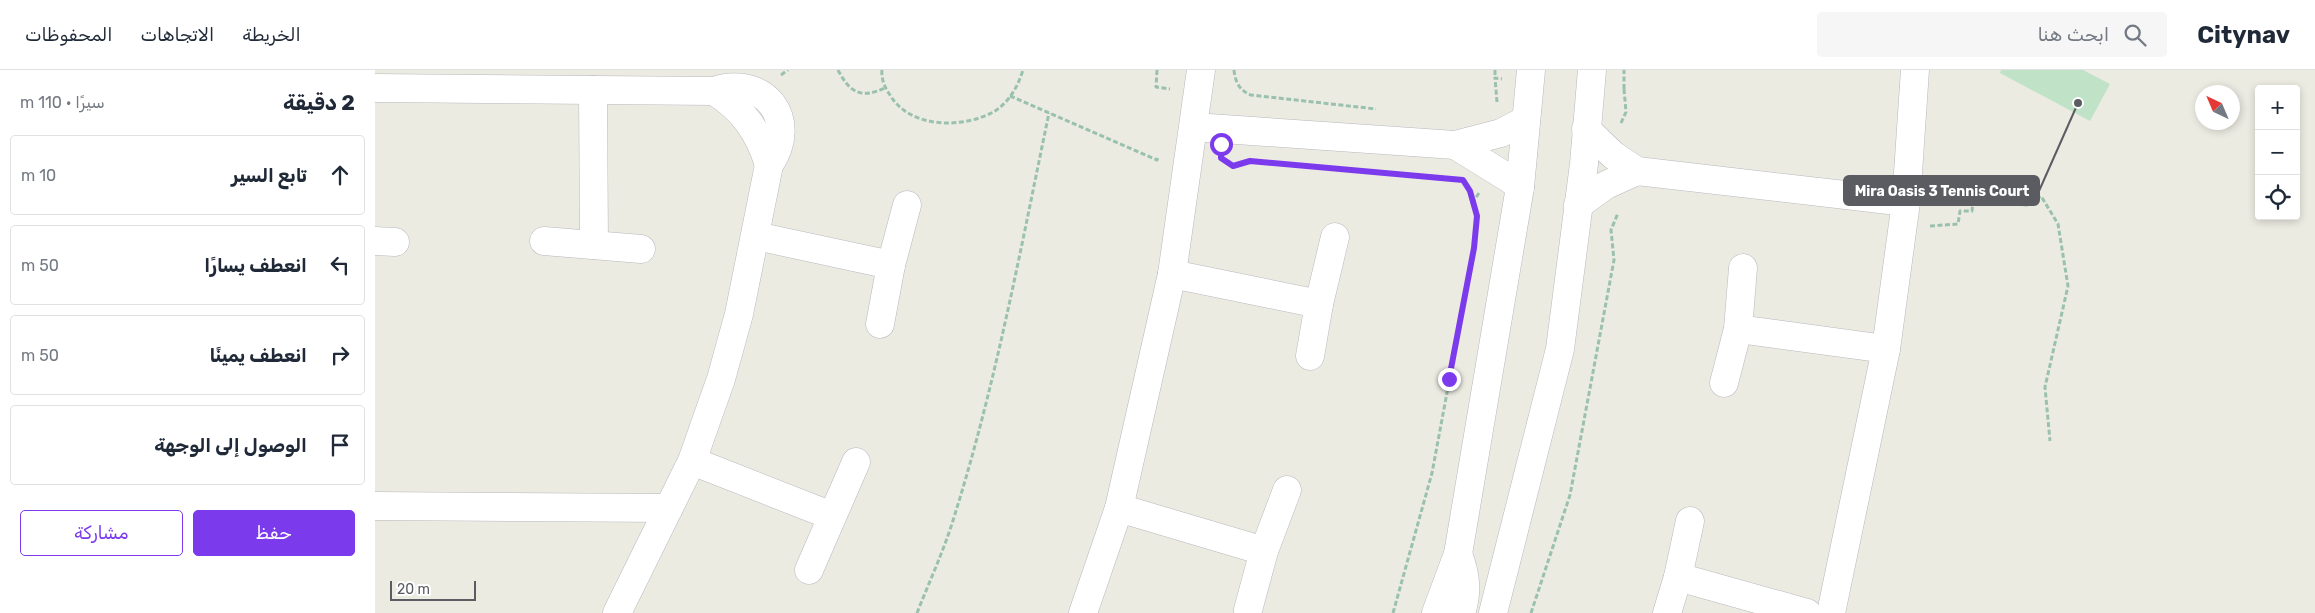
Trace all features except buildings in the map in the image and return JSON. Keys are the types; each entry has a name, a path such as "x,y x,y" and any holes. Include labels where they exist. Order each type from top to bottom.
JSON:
{"street":[{"path":"1083,613 1119,508 1207,129 1201,70"},
{"path":"1436,613 1458,554 1520,187 1531,70"},
{"path":"1493,613 1560,350 1579,205 1592,70"},
{"path":"1831,613 1886,350 1905,214 1915,70"},
{"path":"375,88 713,91 739,86 752,89 763,95 772,105 778,116 781,142 769,165 739,314 721,379 692,461 617,613"},
{"path":"593,90 594,245"},
{"path":"1207,129 1455,145 1501,133 1526,120"},
{"path":"1586,129 1613,155 1625,176"},
{"path":"1455,145 1520,187"},
{"path":"1579,205 1591,194 1625,176 1905,214"},
{"path":"880,324 891,265 907,205"},
{"path":"756,236 891,265"},
{"path":"1310,356 1319,304 1335,237"},
{"path":"544,242 641,249"},
{"path":"1724,383 1738,329 1743,268"},
{"path":"1172,274 1319,304"},
{"path":"1738,329 1886,350"},
{"path":"692,461 832,516"},
{"path":"809,570 856,462"},
{"path":"1248,610 1264,551 1287,490"},
{"path":"375,506 669,508"},
{"path":"1119,508 1264,551"},
{"path":"1667,613 1678,577 1690,521"},
{"path":"1458,554 1464,570 1466,586 1461,613"},
{"path":"1678,577 1807,613"}],"path":[{"path":"838,70 844,83 859,93 875,93 885,88"},
{"path":"882,70 885,88 893,100 907,112 931,121 950,123 983,116 997,110 1011,96 1019,83 1023,70"},
{"path":"1157,70 1156,87 1170,88 1169,97"},
{"path":"1234,70 1235,78 1242,92 1251,95 1381,109"},
{"path":"1495,70 1495,78"},
{"path":"1011,96 1157,160 1159,151"},
{"path":"917,613 955,516 976,440 1012,292 1049,113"},
{"path":"1207,129 1221,158 1233,166 1250,161 1260,161"},
{"path":"1328,167 1455,178"},
{"path":"1473,203 1495,170"},
{"path":"1531,613 1570,495 1614,260 1611,230 1620,207 1626,202 1625,176"},
{"path":"1393,613 1432,473 1474,248 1477,216 1467,185"},
{"path":"1905,214 1958,224 1960,210 1972,211 1973,202 2027,205 2041,196 2058,224 2068,286 2045,387 2050,441"}],"green space":[{"path":"2001,70 2083,70 2110,84 2090,121 2000,73"}],"place":[{"name":"Mira Oasis 3 Tennis Court","path":"2078,103"}],"route":[{"path":"1221,144 1221,158 1233,166 1250,161 1463,180 1470,191 1477,216 1474,248 1449,379"}]}
